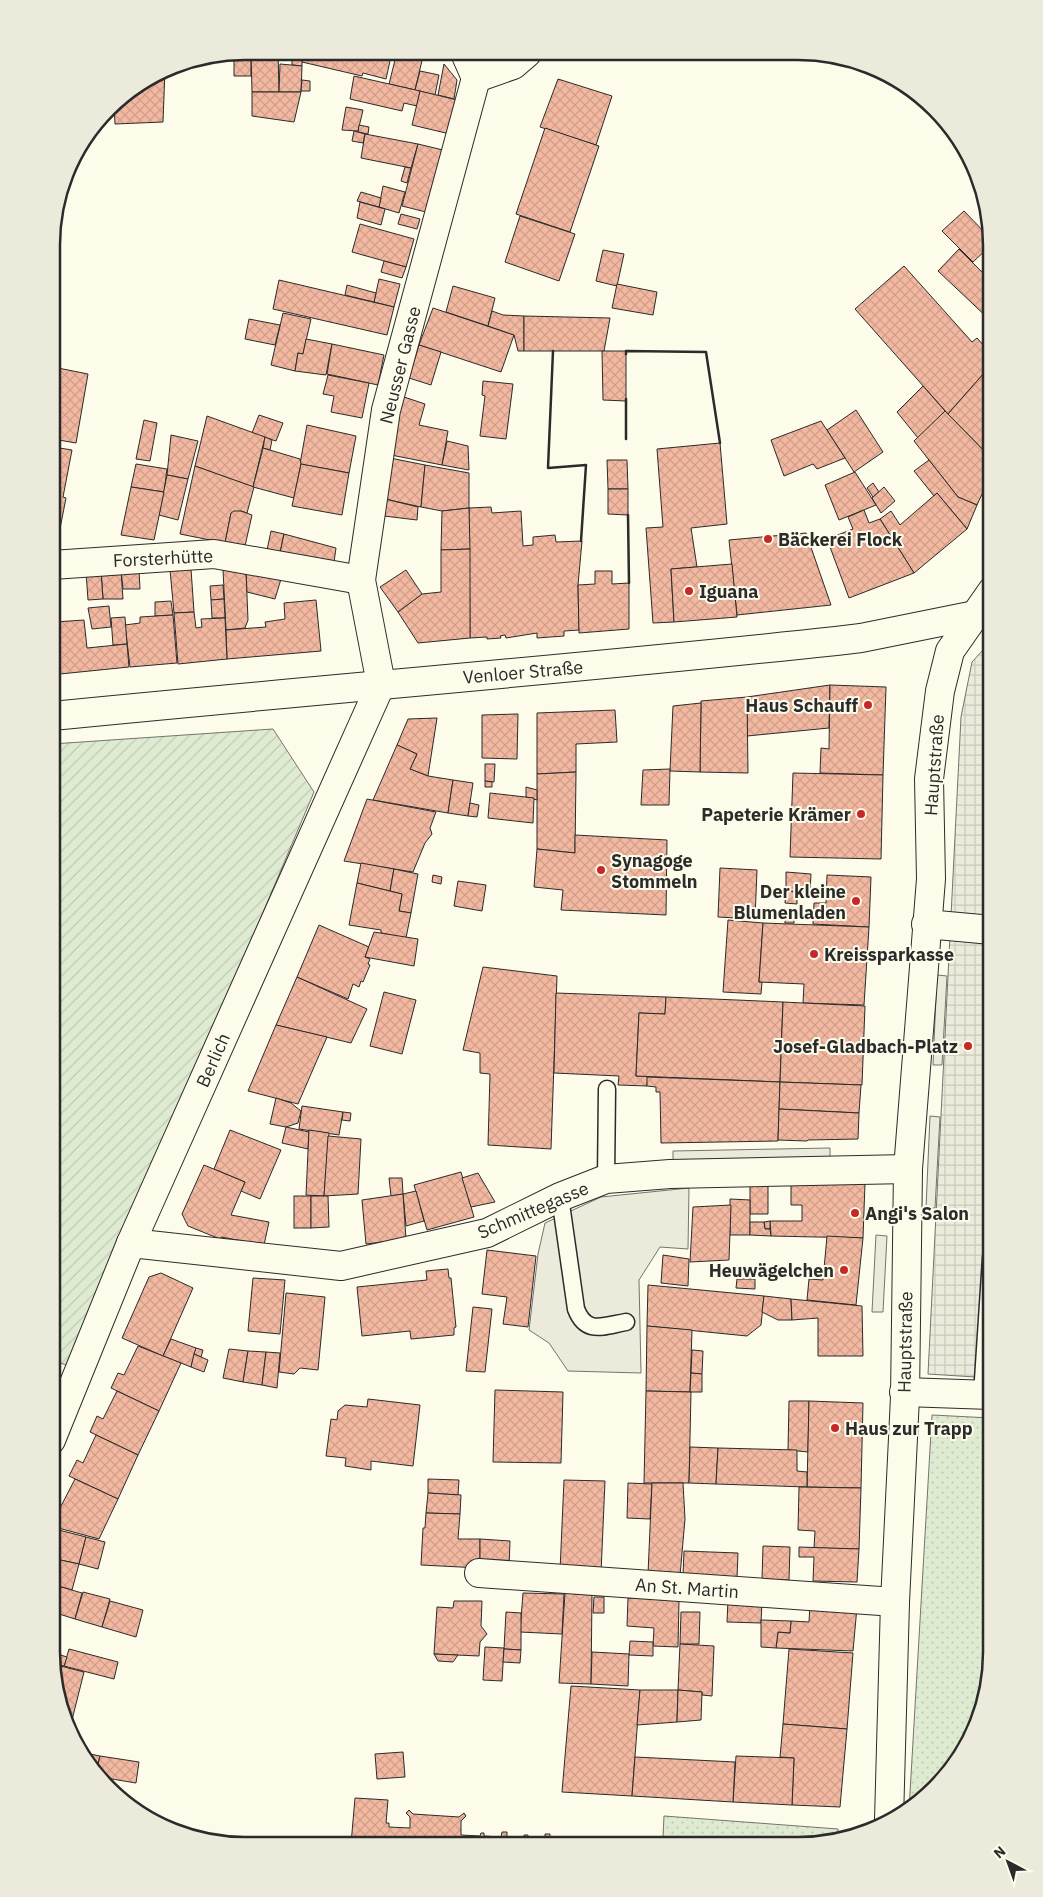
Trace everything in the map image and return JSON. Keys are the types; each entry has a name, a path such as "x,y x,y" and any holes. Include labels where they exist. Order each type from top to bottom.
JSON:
{"street":[{"path":"468,60 476,78 513,65 519,60"},
{"name":"Neusser Gasse","path":"381,684 361,580 386,410 476,78"},
{"name":"Forsterhütte","path":"60,564 214,554 361,580"},
{"name":"Venloer Straße","path":"60,715 381,684 638,662 854,639 983,613"},
{"name":"Hauptstraße","path":"889,1813 895,1602 904,1392 908,1169 931,879 930,779 940,691 950,651 983,614"},
{"name":"Berlich","path":"60,1420 131,1243 381,684"},
{"path":"926,924 983,929"},
{"name":"Schmittegasse","path":"131,1243 341,1266 487,1233 560,1197 606,1179 670,1174 908,1169"},
{"path":"904,1392 983,1395"},
{"name":"An St. Martin","path":"479,1573 895,1602"}],"lane":[{"path":"606,1179 607,1089"},
{"path":"560,1197 576,1309 580,1320 592,1327 626,1322"}],"green space":[{"path":"273,729 314,792 71,1366 60,1363 60,743"},
{"path":"932,1415 983,1418 983,1664 977,1700 964,1734 952,1755 929,1783 910,1800"},
{"path":"664,1816 838,1829 838,1832 810,1837 663,1837"}],"shaded area":[{"name":"Josef-Gladbach-Platz","path":"983,650 983,1377 928,1374 961,717 972,662"},
{"path":"937,975 947,976 942,1065 933,1065"},
{"path":"930,1116 940,1117 935,1208 926,1208"},
{"path":"830,1148 830,1160 673,1163 673,1151"},
{"path":"689,1188 688,1249 660,1247 639,1280 641,1373 568,1371 549,1343 529,1330 538,1254 545,1223 601,1197"},
{"path":"876,1235 887,1236 883,1312 872,1312"}],"building":[{"path":"234,60 251,60 251,76 234,76"},
{"path":"251,60 278,60 279,92 252,92"},
{"path":"292,60 302,60 302,66 292,65"},
{"path":"302,60 390,60 386,79 363,73 362,76 302,62"},
{"path":"395,60 422,60 415,90 389,84"},
{"path":"280,64 302,66 301,92 279,92"},
{"path":"444,64 457,80 454,99 438,95"},
{"path":"420,71 439,75 435,95 415,90"},
{"path":"354,76 420,91 417,106 404,103 402,111 350,99"},
{"path":"165,78 163,122 115,124 115,114 132,98"},
{"path":"558,79 612,96 596,145 540,127"},
{"path":"302,80 310,81 310,91 301,91"},
{"path":"420,91 457,100 450,134 412,125"},
{"path":"252,92 301,92 294,122 252,116"},
{"path":"346,107 363,110 358,131 342,130"},
{"path":"359,125 369,127 368,134 358,132"},
{"path":"545,128 599,146 570,232 516,214"},
{"path":"354,131 365,134 363,143 352,141"},
{"path":"365,134 418,144 411,168 361,158"},
{"path":"418,144 447,151 430,213 402,206"},
{"path":"405,167 411,168 407,183 401,181"},
{"path":"383,186 405,192 399,213 379,207"},
{"path":"361,192 381,198 379,207 357,201"},
{"path":"360,202 385,209 381,225 357,218"},
{"path":"964,211 983,230 983,253 973,262 942,231"},
{"path":"401,214 420,219 417,229 398,224"},
{"path":"520,216 575,234 559,281 505,262"},
{"path":"360,224 414,239 406,267 352,252"},
{"path":"959,249 983,273 983,314 938,271"},
{"path":"603,250 624,254 617,286 596,281"},
{"path":"384,261 406,267 402,278 381,272"},
{"path":"904,266 972,342 977,338 983,345 983,374 948,414 855,309"},
{"path":"379,279 400,284 394,307 374,302"},
{"path":"279,280 394,307 387,335 273,309"},
{"path":"617,284 657,292 653,315 612,308"},
{"path":"347,285 376,293 374,302 345,295"},
{"path":"453,286 495,298 488,326 446,312"},
{"path":"433,308 514,335 501,372 419,345"},
{"path":"492,311 503,315 524,316 524,351 518,351 514,335 488,326"},
{"path":"283,313 311,319 303,354 298,353 295,371 271,365"},
{"path":"524,316 610,318 604,351 524,351"},
{"path":"249,319 280,325 275,345 245,339"},
{"path":"306,339 332,344 326,375 295,371 298,353 303,354"},
{"path":"332,344 384,355 378,385 327,374"},
{"path":"419,345 441,352 431,385 409,378"},
{"path":"602,351 626,351 626,401 603,400"},
{"path":"60,368 88,374 76,443 60,440"},
{"path":"983,374 983,450 948,414"},
{"path":"328,375 369,383 362,418 331,412 334,396 323,394"},
{"path":"483,381 513,384 506,439 480,436 485,396 482,395"},
{"path":"923,386 945,411 918,438 897,412"},
{"path":"404,397 425,404 419,425 448,431 442,465 391,455 396,423"},
{"path":"856,410 883,452 854,472 827,430"},
{"path":"945,411 983,450 983,492 977,505 958,497 914,441"},
{"path":"259,415 283,423 276,441 252,433"},
{"path":"207,416 265,437 253,487 195,466"},
{"path":"144,420 157,423 150,461 136,459"},
{"path":"821,421 845,458 817,469 813,464 784,476 771,440"},
{"path":"307,425 356,436 349,473 300,464"},
{"path":"171,435 198,441 188,479 167,475"},
{"path":"265,437 272,440 270,450 263,448"},
{"path":"447,441 468,446 469,470 442,465"},
{"path":"720,443 727,524 691,528 697,567 671,569 674,622 653,623 646,528 663,527 657,449"},
{"path":"60,448 72,450 63,497 66,498 60,529"},
{"path":"263,448 300,459 301,464 294,498 253,487"},
{"path":"390,458 425,465 421,507 385,499"},
{"path":"607,460 627,460 628,489 608,489"},
{"path":"929,460 958,497 977,505 967,529 937,493 934,496 914,471"},
{"path":"136,464 167,469 164,492 131,487"},
{"path":"301,464 349,473 342,515 292,506"},
{"path":"425,465 469,473 469,508 442,511 421,507"},
{"path":"195,466 254,487 247,513 241,511 231,513 225,543 180,534"},
{"path":"855,472 876,505 839,520 825,485"},
{"path":"167,475 188,479 178,520 159,515"},
{"path":"873,483 879,492 873,497 867,488"},
{"path":"131,487 164,492 154,540 121,535"},
{"path":"884,487 895,501 881,513 872,498"},
{"path":"608,489 628,489 628,515 608,514"},
{"path":"937,493 967,529 914,573 880,519 891,511 900,525"},
{"path":"385,499 418,507 417,520 384,516"},
{"path":"491,507 492,513 521,511 523,546 533,545 533,537 555,535 556,542 582,541 578,585 579,630 564,631 564,636 537,638 537,633 506,638 505,635 500,636 501,638 470,638 469,508"},
{"path":"469,508 470,549 441,550 442,511"},
{"path":"864,510 869,523 880,519 914,573 849,598 827,539 853,529 848,517"},
{"path":"241,511 252,515 245,546 225,543 231,513"},
{"path":"271,531 284,534 280,553 267,550"},
{"path":"806,533 831,605 737,615 729,540"},
{"path":"284,534 336,548 334,562 280,553"},
{"path":"470,549 470,638 418,643 398,612 422,594 441,592 441,550"},
{"path":"732,564 737,617 674,622 671,569"},
{"path":"191,569 194,612 174,613 170,570"},
{"path":"238,569 246,571 248,620 245,628 226,630 223,570"},
{"path":"139,570 140,589 123,589 121,571"},
{"path":"406,570 422,594 398,612 380,587"},
{"path":"101,571 121,571 123,599 103,599"},
{"path":"101,571 103,599 88,600 86,572"},
{"path":"246,571 281,579 275,599 247,592"},
{"path":"595,571 612,571 612,584 629,583 629,629 579,633 578,585 595,584"},
{"path":"223,585 224,599 211,600 210,586"},
{"path":"224,599 225,618 212,618 211,600"},
{"path":"316,600 321,651 227,659 226,630 266,627 265,622 285,619 284,603"},
{"path":"171,601 173,615 155,616 155,602"},
{"path":"109,606 111,627 92,629 88,608"},
{"path":"194,612 196,628 202,627 201,619 225,618 227,659 178,664 174,613"},
{"path":"173,615 177,663 130,667 125,625 140,623 140,617"},
{"path":"125,617 127,644 113,645 111,618"},
{"path":"84,620 87,648 127,644 129,667 60,674 60,622"},
{"path":"830,685 829,728 747,736 747,697"},
{"path":"830,685 886,687 883,775 820,773 821,748 829,749"},
{"path":"747,697 748,773 700,772 701,701"},
{"path":"701,703 700,772 670,771 673,706"},
{"path":"615,710 617,742 576,744 576,772 537,774 537,713"},
{"path":"518,714 517,759 482,758 482,715"},
{"path":"437,718 428,776 410,769 417,754 397,745 408,719"},
{"path":"397,745 417,754 410,769 428,776 453,780 448,813 373,800"},
{"path":"485,764 495,764 494,782 485,781"},
{"path":"670,769 669,805 641,805 643,770"},
{"path":"576,772 575,853 537,849 537,774"},
{"path":"793,773 883,775 881,859 790,857"},
{"path":"453,780 473,783 468,816 448,813"},
{"path":"485,781 492,782 492,787 485,787"},
{"path":"526,787 537,790 537,800 526,797"},
{"path":"490,793 534,798 533,823 488,818"},
{"path":"367,799 436,812 430,828 432,834 425,843 413,872 344,861"},
{"path":"470,803 479,805 477,817 468,816"},
{"name":"Synagoge Stommeln","path":"575,835 667,840 666,915 561,910 563,890 534,887 537,849 575,853"},
{"path":"361,863 394,869 390,891 357,883"},
{"path":"720,868 757,870 755,919 718,917"},
{"path":"394,869 418,874 411,913 399,911 402,894 390,891"},
{"path":"786,872 811,874 810,892 786,891"},
{"path":"433,875 442,877 441,884 432,882"},
{"path":"827,875 871,877 869,927 813,924 814,903 826,903"},
{"path":"458,881 486,885 482,911 454,906"},
{"path":"357,883 402,894 399,911 411,913 406,938 381,933 381,930 349,925"},
{"path":"786,891 797,892 797,904 785,903"},
{"path":"785,916 794,917 794,923 785,923"},
{"path":"728,920 763,923 759,982 762,982 761,994 723,992"},
{"name":"Kreissparkasse","path":"763,923 869,927 864,1005 803,1003 804,984 759,982"},
{"path":"319,925 369,947 365,957 370,959 368,964 370,965 359,987 353,984 348,999 297,977"},
{"path":"374,932 418,939 414,966 365,957"},
{"path":"483,967 557,976 551,1149 488,1145 490,1074 480,1073 480,1053 463,1050"},
{"path":"297,977 367,1009 351,1043 276,1025"},
{"path":"384,992 416,1000 402,1054 370,1046"},
{"path":"556,993 666,997 665,1014 639,1013 636,1076 648,1076 647,1086 618,1085 619,1076 554,1073"},
{"path":"666,997 783,1002 780,1082 636,1076 639,1013 665,1014"},
{"path":"783,1002 865,1006 862,1085 780,1082"},
{"path":"276,1025 327,1037 298,1104 248,1091"},
{"path":"647,1077 780,1082 778,1141 661,1143 660,1092 656,1092 656,1087 647,1086"},
{"path":"780,1082 861,1085 859,1113 779,1109"},
{"path":"276,1098 291,1103 301,1111 298,1123 286,1127 270,1124"},
{"path":"302,1106 343,1112 339,1135 299,1129"},
{"path":"779,1109 859,1113 858,1139 778,1140"},
{"path":"343,1112 351,1113 350,1121 342,1120"},
{"path":"286,1127 309,1132 308,1149 282,1143"},
{"path":"230,1130 281,1150 260,1199 241,1191 245,1182 214,1169"},
{"path":"309,1130 329,1133 324,1196 306,1195"},
{"path":"328,1136 361,1139 358,1194 324,1196"},
{"path":"204,1165 245,1182 231,1215 269,1222 264,1245 221,1237 220,1239 188,1226 182,1214"},
{"path":"461,1172 474,1217 427,1230 414,1185"},
{"path":"478,1173 495,1202 471,1207 462,1178"},
{"path":"389,1178 402,1178 403,1194 391,1196"},
{"path":"791,1183 865,1183 863,1238 771,1236 770,1221 802,1221 802,1205 791,1205"},
{"path":"768,1184 768,1214 750,1214 750,1185"},
{"path":"416,1191 424,1221 406,1226 403,1194"},
{"path":"403,1194 406,1239 366,1244 362,1200"},
{"path":"294,1196 311,1196 311,1228 294,1228"},
{"path":"311,1196 328,1196 329,1227 311,1228"},
{"path":"730,1199 750,1200 750,1235 730,1235"},
{"path":"731,1205 729,1260 690,1262 693,1207"},
{"path":"770,1221 770,1229 765,1229 764,1222"},
{"path":"750,1222 764,1222 765,1229 770,1229 771,1236 750,1235"},
{"path":"827,1236 863,1238 856,1305 807,1300 809,1279 823,1280"},
{"path":"487,1250 536,1256 528,1327 503,1324 507,1297 482,1294"},
{"path":"663,1255 689,1259 688,1286 661,1283"},
{"path":"448,1269 449,1278 451,1278 456,1327 454,1328 454,1335 411,1339 410,1331 362,1336 357,1287 427,1280 426,1271"},
{"path":"161,1273 193,1288 163,1356 122,1338 149,1277"},
{"path":"253,1278 285,1280 280,1334 248,1331"},
{"path":"737,1279 755,1279 755,1289 736,1288"},
{"path":"648,1285 764,1296 761,1325 747,1336 647,1326"},
{"path":"286,1293 325,1297 318,1370 300,1368 294,1374 279,1372"},
{"path":"764,1296 791,1299 792,1320 778,1320 762,1312"},
{"path":"791,1299 862,1306 863,1356 818,1356 818,1318 792,1320"},
{"path":"473,1307 492,1309 485,1372 466,1371"},
{"path":"647,1326 692,1330 690,1392 646,1391"},
{"path":"171,1339 196,1348 191,1367 163,1356"},
{"path":"138,1346 181,1363 159,1411 111,1388 118,1373 124,1375"},
{"path":"196,1348 203,1350 201,1357 194,1354"},
{"path":"229,1349 248,1351 243,1382 223,1378"},
{"path":"692,1350 703,1351 702,1374 691,1373"},
{"path":"248,1351 266,1352 262,1385 243,1382"},
{"path":"266,1352 280,1353 277,1388 262,1385"},
{"path":"194,1354 208,1360 204,1372 191,1367"},
{"path":"691,1373 702,1374 702,1392 690,1392"},
{"path":"495,1390 563,1392 561,1463 493,1462"},
{"path":"117,1391 159,1411 138,1455 90,1432 97,1416 103,1419"},
{"path":"646,1391 691,1392 689,1483 644,1483"},
{"path":"368,1399 420,1405 413,1466 371,1461 371,1470 345,1466 346,1458 326,1456 331,1419 337,1420 338,1411 345,1405 367,1407"},
{"path":"789,1401 809,1401 808,1452 788,1450"},
{"name":"Haus zur Trapp","path":"809,1401 863,1403 861,1488 807,1487"},
{"path":"96,1435 138,1455 118,1499 69,1476 77,1460 83,1463"},
{"path":"690,1447 718,1448 716,1484 689,1483"},
{"path":"718,1448 797,1450 797,1471 807,1472 807,1487 716,1484"},
{"path":"75,1479 118,1499 99,1539 60,1528 60,1508"},
{"path":"428,1479 459,1480 458,1495 428,1493"},
{"path":"564,1480 605,1481 601,1573 560,1571"},
{"path":"628,1483 652,1484 650,1519 627,1518"},
{"path":"652,1483 683,1483 685,1519 680,1576 648,1574"},
{"path":"799,1487 861,1488 859,1549 814,1548 815,1531 798,1530"},
{"path":"428,1493 461,1495 460,1514 426,1513"},
{"path":"426,1513 460,1514 458,1539 480,1539 480,1568 421,1565 423,1528 425,1528"},
{"path":"60,1530 86,1537 79,1564 60,1560"},
{"path":"86,1537 105,1542 98,1569 79,1564"},
{"path":"480,1539 510,1541 509,1568 480,1568"},
{"path":"763,1546 790,1547 789,1580 762,1579"},
{"path":"799,1547 859,1549 857,1582 813,1581 814,1557 799,1557"},
{"path":"684,1551 738,1553 737,1578 683,1576"},
{"path":"60,1560 79,1564 72,1590 60,1587"},
{"path":"60,1587 82,1593 75,1619 60,1614"},
{"path":"83,1592 110,1599 102,1627 75,1619"},
{"path":"523,1593 564,1594 562,1634 520,1632"},
{"path":"565,1593 592,1595 591,1684 559,1683"},
{"path":"594,1597 604,1597 604,1613 593,1613"},
{"path":"628,1598 679,1600 678,1647 653,1646 654,1628 627,1626"},
{"path":"728,1600 762,1601 761,1623 727,1622"},
{"path":"110,1601 143,1610 136,1637 102,1627"},
{"path":"454,1601 482,1601 481,1626 487,1634 480,1642 479,1656 434,1654 437,1607 453,1608"},
{"path":"810,1604 857,1607 853,1651 776,1648 778,1632 790,1633 791,1621 809,1622"},
{"path":"506,1612 521,1613 521,1650 504,1649"},
{"path":"681,1612 700,1612 699,1644 680,1644"},
{"path":"761,1620 791,1621 790,1633 778,1632 776,1648 761,1647"},
{"path":"630,1641 653,1642 653,1656 629,1655"},
{"path":"680,1644 714,1646 712,1696 702,1695 702,1692 678,1690"},
{"path":"485,1647 504,1648 502,1681 483,1680"},
{"path":"69,1649 118,1662 114,1679 64,1666"},
{"path":"504,1649 521,1650 520,1663 503,1662"},
{"path":"789,1649 853,1653 847,1729 783,1724"},
{"path":"592,1652 629,1654 628,1686 591,1684"},
{"path":"434,1654 458,1655 453,1662 438,1661"},
{"path":"60,1655 67,1657 64,1666 60,1665"},
{"path":"60,1666 84,1672 72,1719 66,1700"},
{"path":"571,1686 640,1690 632,1796 562,1792"},
{"path":"640,1690 678,1690 677,1722 637,1725"},
{"path":"678,1690 702,1692 701,1720 677,1722"},
{"path":"783,1724 847,1729 840,1807 792,1805 794,1758 780,1757"},
{"path":"403,1752 405,1777 377,1779 375,1754"},
{"path":"90,1754 100,1756 98,1765"},
{"path":"100,1756 139,1762 136,1783 110,1779 98,1765"},
{"path":"736,1756 794,1758 792,1805 733,1802"},
{"path":"635,1757 735,1762 733,1802 632,1796"},
{"path":"355,1798 388,1800 386,1823 389,1823 389,1827 410,1828 410,1817 406,1813 409,1810 413,1814 459,1817 464,1813 466,1816 461,1821 461,1835 480,1836 481,1833 484,1833 484,1836 501,1837 352,1837"},
{"path":"502,1832 507,1832 507,1837 501,1837"}],"wall":[{"path":"553,351 548,468 586,465 581,541"},
{"path":"626,354 626,351 706,352 720,443"},
{"path":"626,399 626,439"},
{"path":"628,515 629,583"}],"place":[{"name":"Bäckerei Flock","path":"768,539"},
{"name":"Iguana","path":"689,591"},
{"name":"Haus Schauff","path":"868,705"},
{"name":"Papeterie Krämer","path":"861,814"},
{"name":"Synagoge Stommeln","path":"601,870"},
{"name":"Der kleine Blumenladen","path":"856,901"},
{"name":"Kreissparkasse","path":"814,954"},
{"name":"Josef-Gladbach-Platz","path":"968,1046"},
{"name":"Angi's Salon","path":"855,1213"},
{"name":"Heuwägelchen","path":"844,1270"},
{"name":"Haus zur Trapp","path":"835,1428"}]}
